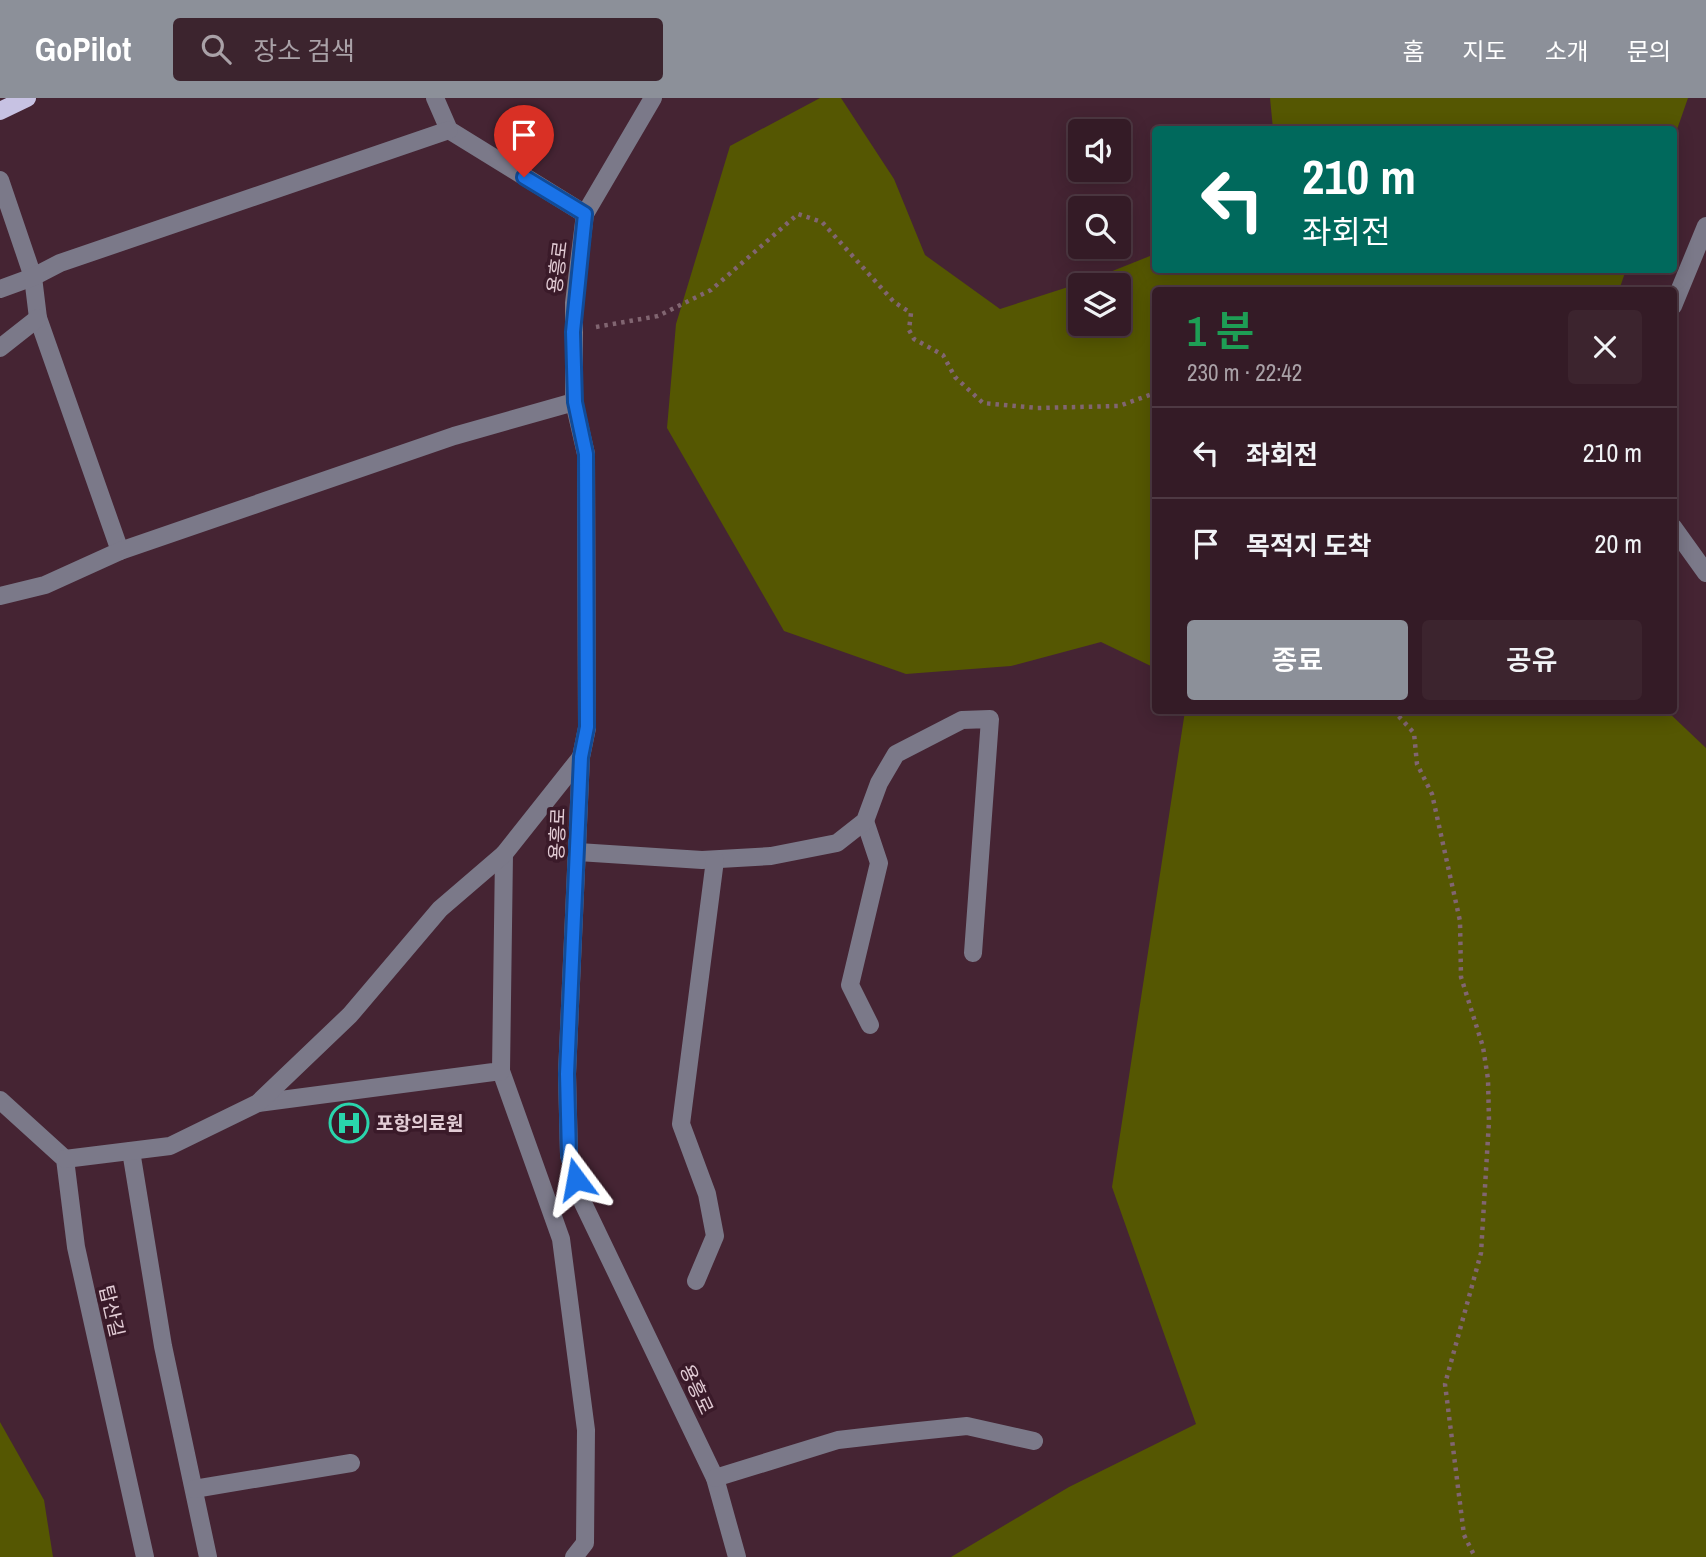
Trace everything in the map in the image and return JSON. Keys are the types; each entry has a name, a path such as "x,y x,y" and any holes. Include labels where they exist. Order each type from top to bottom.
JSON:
{"main road":[{"path":"0,111 27,98"}],"street":[{"path":"435,98 449,130 585,214"},
{"name":"용흥로","path":"653,98 585,214 573,332 575,402 586,454 587,727 581,757 567,1074 569,1155 583,1203 715,1478 737,1557"},
{"path":"0,289 33,277 60,263 449,130"},
{"path":"0,180 33,277 38,318 120,551"},
{"path":"1677,296 1706,226"},
{"path":"0,348 38,318"},
{"path":"0,596 45,585 120,551 454,436 575,402"},
{"path":"1677,533 1706,573"},
{"path":"578,852 715,860 771,856 837,843 865,821 879,783 896,754 962,720 990,719 973,953"},
{"path":"0,1100 65,1159 170,1146 258,1103 350,1015 440,909 504,854 581,757"},
{"path":"865,821 879,863 850,985 870,1025"},
{"path":"504,854 501,1071 561,1239 586,1430 585,1543 574,1557"},
{"path":"695,1281 715,1236 707,1194 681,1124 715,860"},
{"path":"258,1103 501,1071"},
{"path":"131,1151 163,1346 208,1557"},
{"name":"탑산길","path":"65,1159 76,1247 145,1557"},
{"path":"715,1478 838,1440 967,1426 1034,1441"},
{"path":"194,1489 351,1463"}],"path":[{"path":"573,332 658,316 711,289 798,215 822,222 894,302 911,313 909,330 914,339 943,355 955,377 984,403 1037,408 1119,406 1152,394"},
{"path":"1397,714 1414,733 1417,764 1432,794 1461,921 1461,977 1483,1047 1488,1079 1489,1121 1481,1253 1445,1384 1464,1535 1475,1557"}],"shaded area":[{"path":"820,98 841,98 894,179 925,255 1000,309 1068,287 1068,336 1131,336 1131,273 1108,273 1152,255 1152,273 1625,273 1620,287 1152,287 1152,667 1101,642 1011,666 906,674 784,631 667,428 676,324 730,146"},
{"path":"1270,98 1688,98 1677,130 1677,126 1273,126"},
{"path":"1185,714 1670,714 1706,748 1706,1557 951,1557 1069,1487 1196,1424 1112,1187"},
{"path":"0,1422 44,1500 53,1557 0,1557"}],"place":[{"name":"포항의료원","path":"349,1123"}],"route":[{"path":"524,177 585,214 573,332 575,402 586,454 587,727 581,757 567,1074 569,1155 576,1179"}]}
